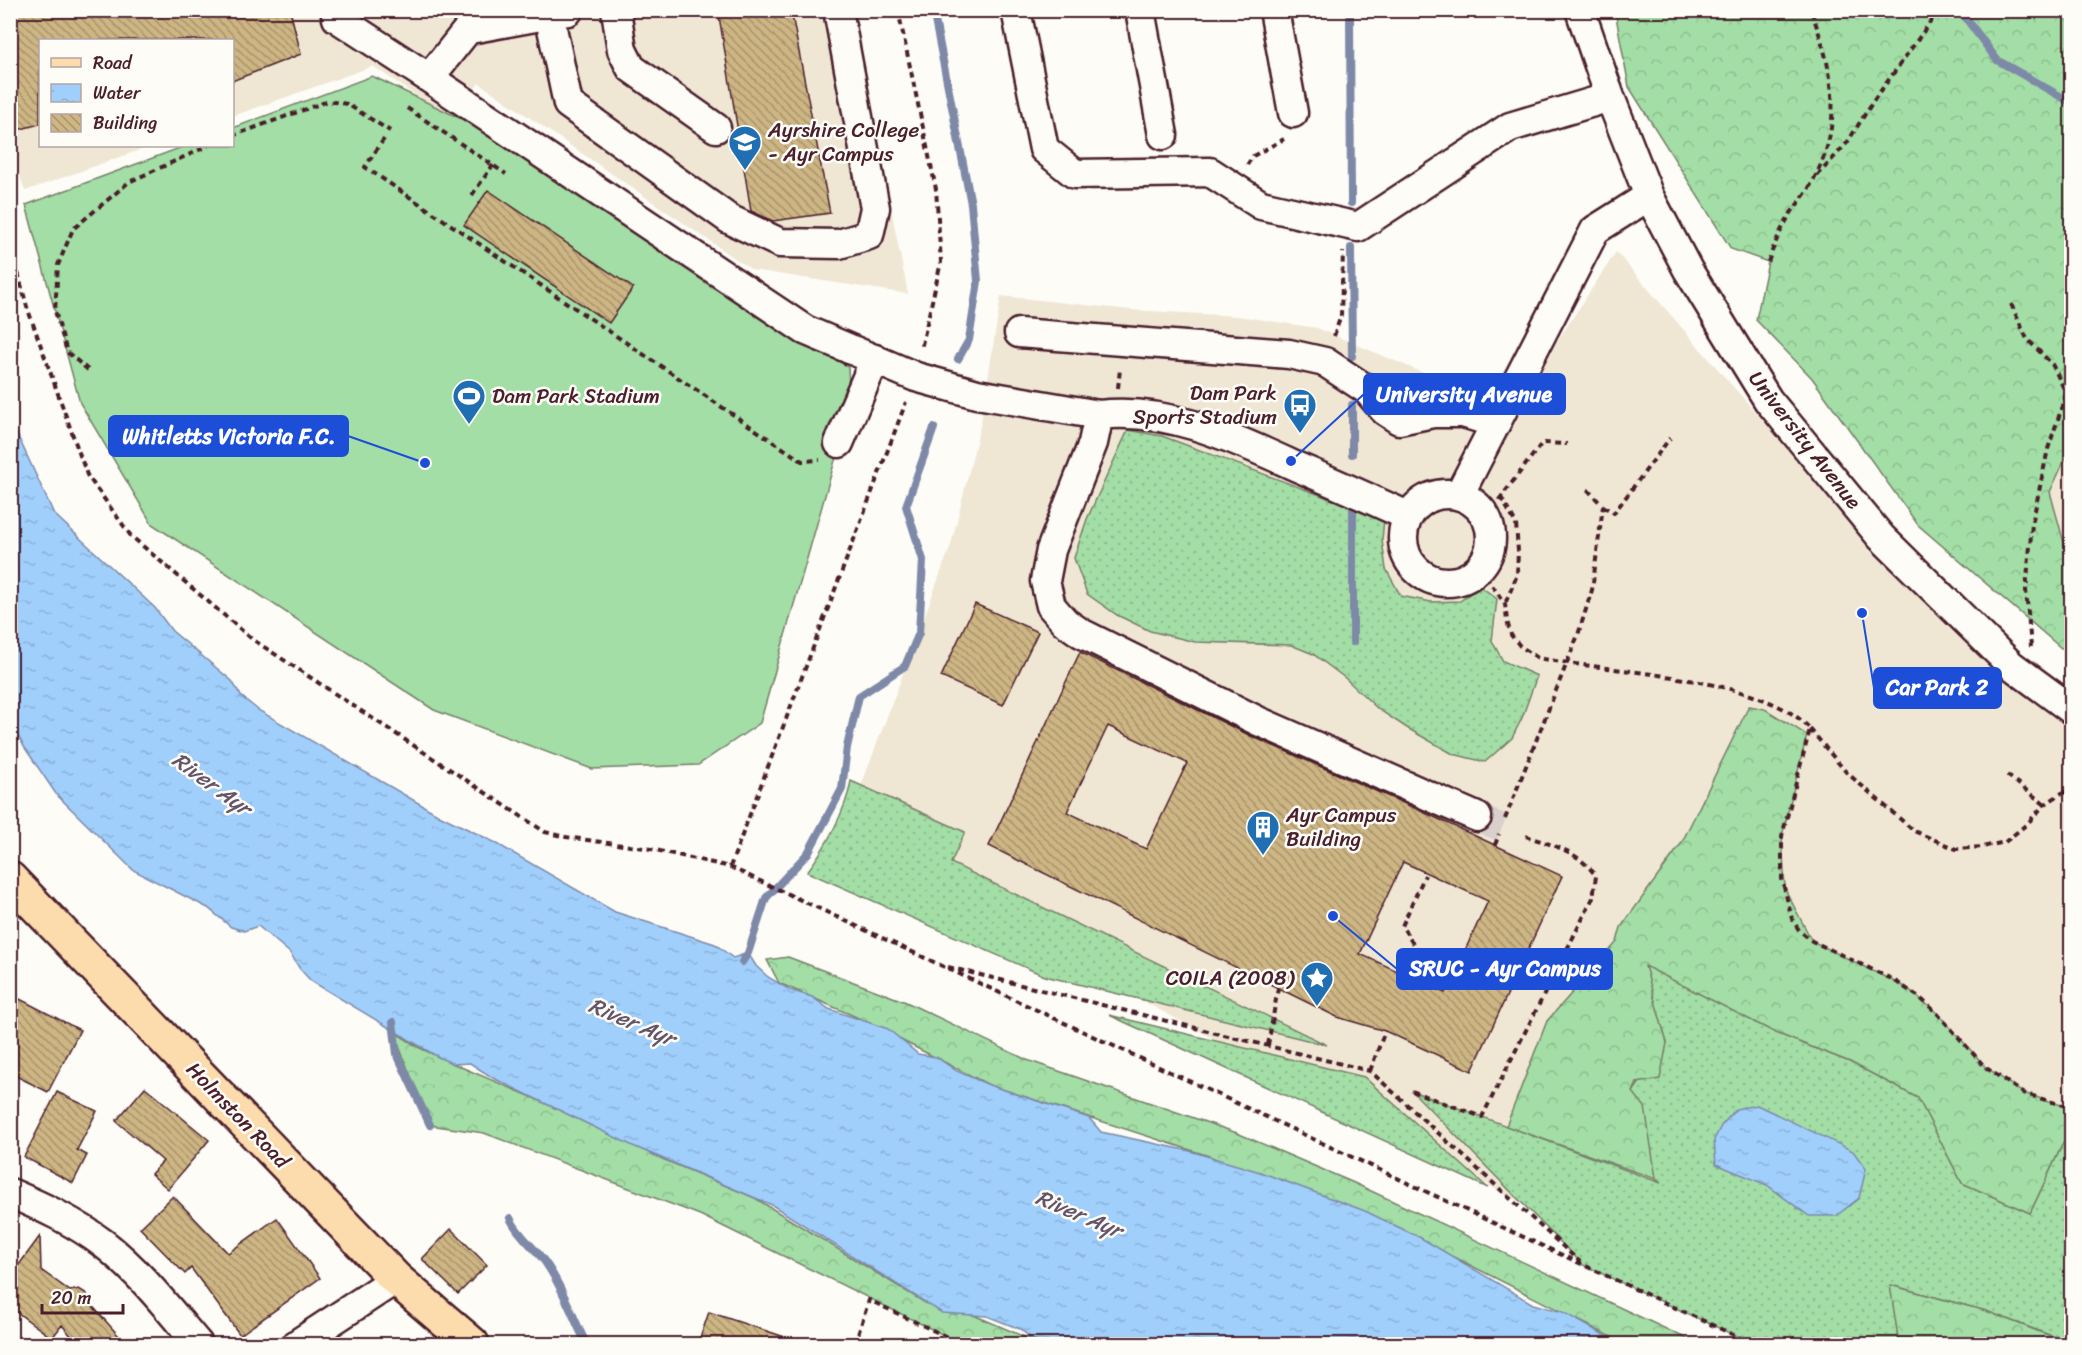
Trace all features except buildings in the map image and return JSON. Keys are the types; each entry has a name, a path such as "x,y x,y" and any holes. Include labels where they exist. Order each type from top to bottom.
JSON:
{"main road":[{"name":"Holmston Road","path":"10,879 396,1279 472,1344"}],"street":[{"path":"335,10 337,18 805,330 916,377 977,394 1107,414 1151,416 1200,426 1254,447 1408,516"},
{"path":"616,10 622,50 631,68 716,128"},
{"path":"429,78 475,20 559,12 568,104 729,219 780,243 839,244 869,235 875,208 838,10"},
{"path":"1016,10 1044,149 1075,174 1210,172 1261,205 1344,225 1358,227 1510,127 1610,97"},
{"path":"1140,10 1163,135"},
{"path":"1274,10 1293,113"},
{"name":"University Avenue","path":"1580,10 1610,97 1649,196 1688,270 1768,400 1881,537 2011,665 2072,710"},
{"path":"1459,495 1595,230 1649,196"},
{"path":"1019,333 1289,354 1324,362 1366,389 1384,410 1400,420 1433,413 1463,413 1496,423"},
{"path":"830,452 875,359"},
{"path":"1107,414 1093,443 1051,550 1045,581 1051,606 1065,622 1081,633 1258,721 1477,817"},
{"path":"1443,493 1459,495 1472,501 1483,512 1493,507 1488,555 1480,568 1468,577 1454,582 1440,582 1426,578 1406,557 1402,543 1403,529 1408,516 1417,504 1429,496 1443,493"},
{"path":"10,1193 55,1212 104,1244 149,1287 198,1344"},
{"path":"297,1344 396,1279"}],"path":[{"path":"1768,262 1776,239 1814,178 1825,152 1833,117 1830,74 1811,10"},
{"path":"1814,178 1846,142 1939,10"},
{"path":"234,135 328,101 347,104 390,131"},
{"path":"406,108 506,174"},
{"path":"1227,184 1245,168 1253,156 1284,140 1293,113"},
{"path":"384,139 365,167 802,461 830,452"},
{"path":"88,370 67,352 55,311 58,265 72,230 129,182 206,147"},
{"path":"472,195 493,165"},
{"path":"1324,362 1341,315 1344,225"},
{"path":"10,242 27,307 87,475 131,536 252,639 545,832 651,849 729,867 1753,1344"},
{"path":"2012,304 2027,339 2052,364 2066,393 2072,398"},
{"path":"1107,414 1122,341"},
{"path":"2033,681 2026,590 2032,524 2048,449 2072,377"},
{"path":"1587,489 1614,513 1670,438"},
{"path":"1567,444 1542,443 1493,507 1516,524 1517,575 1505,604 1506,621 1511,635 1520,646 1538,658 1711,684 1782,707 1799,717 1846,772 1914,831 1956,849 2004,842 2027,824 2044,805 2062,793 2072,791"},
{"path":"1496,845 1578,635 1592,590 1604,506"},
{"path":"1480,568 1505,604"},
{"path":"1810,729 1782,836 1782,879 1792,919 1799,930 1812,941 1892,979 1919,997 1936,1012 1986,1067 2023,1093 2072,1108"},
{"path":"2007,774 2044,805"},
{"path":"1412,1091 1482,1117 1593,898 1596,876 1587,863 1566,849 1526,836"},
{"path":"1403,990 1420,955 1402,926 1425,875"},
{"path":"938,964 1370,1071 1583,1265"},
{"path":"1268,1045 1278,988"},
{"path":"1370,1071 1385,1031"},
{"path":"855,1344 869,1300 962,1344"}],"shaded area":[{"name":"Ayrshire College - Ayr Campus","path":"11,11 851,11 908,294 752,270 479,83 451,120 373,66 234,116 234,39 39,39 39,147 148,147 25,191 11,151"},
{"path":"1616,252 1851,522 2052,716 2071,726 2071,1344 1786,1344 841,840 951,545 981,422 1001,296 1131,310 1237,316 1317,328 1440,380 1510,413"},
{"path":"2071,446 2071,637 2050,492"}],"green space":[{"path":"1615,11 2071,11 2072,444 2050,492 2071,568 2071,648 2061,648 1918,525 1812,378 1756,320 1768,262 1731,249 1629,87"},
{"name":"Dam Park Stadium","path":"372,76 472,124 731,295 848,367 850,408 760,723 698,765 592,769 434,710 152,524 80,403 26,205 182,147 234,147 234,128"},
{"path":"1128,430 1162,436 1384,519 1382,540 1386,569 1401,596 1431,602 1460,601 1480,586 1497,599 1492,641 1503,661 1537,676 1512,738 1485,762 1453,754 1378,709 1345,678 1313,654 1291,645 1195,642 1150,631 1117,615 1087,594 1074,558 1087,519"},
{"path":"1749,706 1765,709 1807,735 1782,836 1785,889 1812,941 1907,988 1936,1012 1986,1067 2023,1093 2071,1108 2071,1126 2030,1213 1962,1183 1918,1098 1850,1062 1776,1033 1645,966 1667,1043 1660,1079 1637,1083 1633,1092 1645,1107 1656,1179 1506,1126 1547,1021 1617,942 1621,927 1681,844"},
{"path":"851,781 965,832 951,863 1327,1045 1045,976 807,872 834,829 845,804"},
{"path":"788,957 906,1002 1027,1060 1237,1133 1354,1183 1698,1344 1625,1344 1460,1260 1209,1156 989,1085 854,1016 779,983 767,960"},
{"path":"1644,965 1776,1033 1850,1062 1918,1098 1962,1183 2030,1213 2071,1126 2071,1343 1986,1311 1891,1285 1899,1344 1753,1344 1583,1265 1412,1091 1661,1183 1656,1179 1633,1092 1667,1043"},
{"path":"1109,1015 1364,1077 1488,1188"},
{"path":"393,1031 420,1048 454,1064 534,1098 660,1158 755,1198 927,1304 976,1316 1041,1344 962,1344 700,1215 484,1133 430,1125"},
{"path":"1890,1285 1986,1311 2071,1344 1899,1344"}],"water":[{"name":"River Ayr","path":"10,419 54,514 155,608 172,631 232,681 241,696 258,710 439,815 494,842 615,912 715,944 733,958 748,953 756,966 768,977 790,990 812,997 829,1009 888,1029 918,1054 936,1057 957,1071 989,1085 1089,1118 1101,1132 1190,1151 1260,1172 1365,1211 1421,1238 1533,1304 1563,1312 1620,1344 1046,1344 1032,1339 1020,1329 987,1316 942,1313 772,1205 633,1146 493,1078 470,1063 454,1064 438,1057 311,981 290,953 258,926 244,931 231,927 208,908 133,870 56,794 25,748 10,722"},
{"path":"1757,1105 1853,1151 1866,1169 1859,1198 1836,1216 1809,1216 1767,1185 1716,1164 1714,1140 1721,1126 1736,1109"}],"waterway":[{"path":"933,10 971,204 978,281 969,340 958,359"},
{"path":"1350,10 1351,203"},
{"path":"1960,10 1997,60 2072,103"},
{"path":"1351,248 1352,356"},
{"path":"1352,405 1352,454"},
{"path":"742,962 748,953 766,898 808,853 842,789 847,747 859,696 905,666 919,633 923,560 906,506 934,428"},
{"path":"1353,504 1353,642"},
{"path":"393,1022 397,1054 430,1125"},
{"path":"510,1218 551,1271 585,1344"}],"tunnel":[{"path":"1477,817 1502,828"}],"place":[{"name":"Ayrshire College - Ayr Campus","path":"745,171"},
{"name":"Dam Park Stadium","path":"469,425"},
{"name":"Dam Park Sports Stadium","path":"1300,434"},
{"name":"University Avenue","path":"1291,461"},
{"name":"Whitletts Victoria F.C.","path":"425,463"},
{"name":"Car Park 2","path":"1862,613"},
{"name":"Ayr Campus Building","path":"1263,856"},
{"name":"SRUC - Ayr Campus","path":"1333,916"},
{"name":"COILA (2008)","path":"1317,1007"}]}
